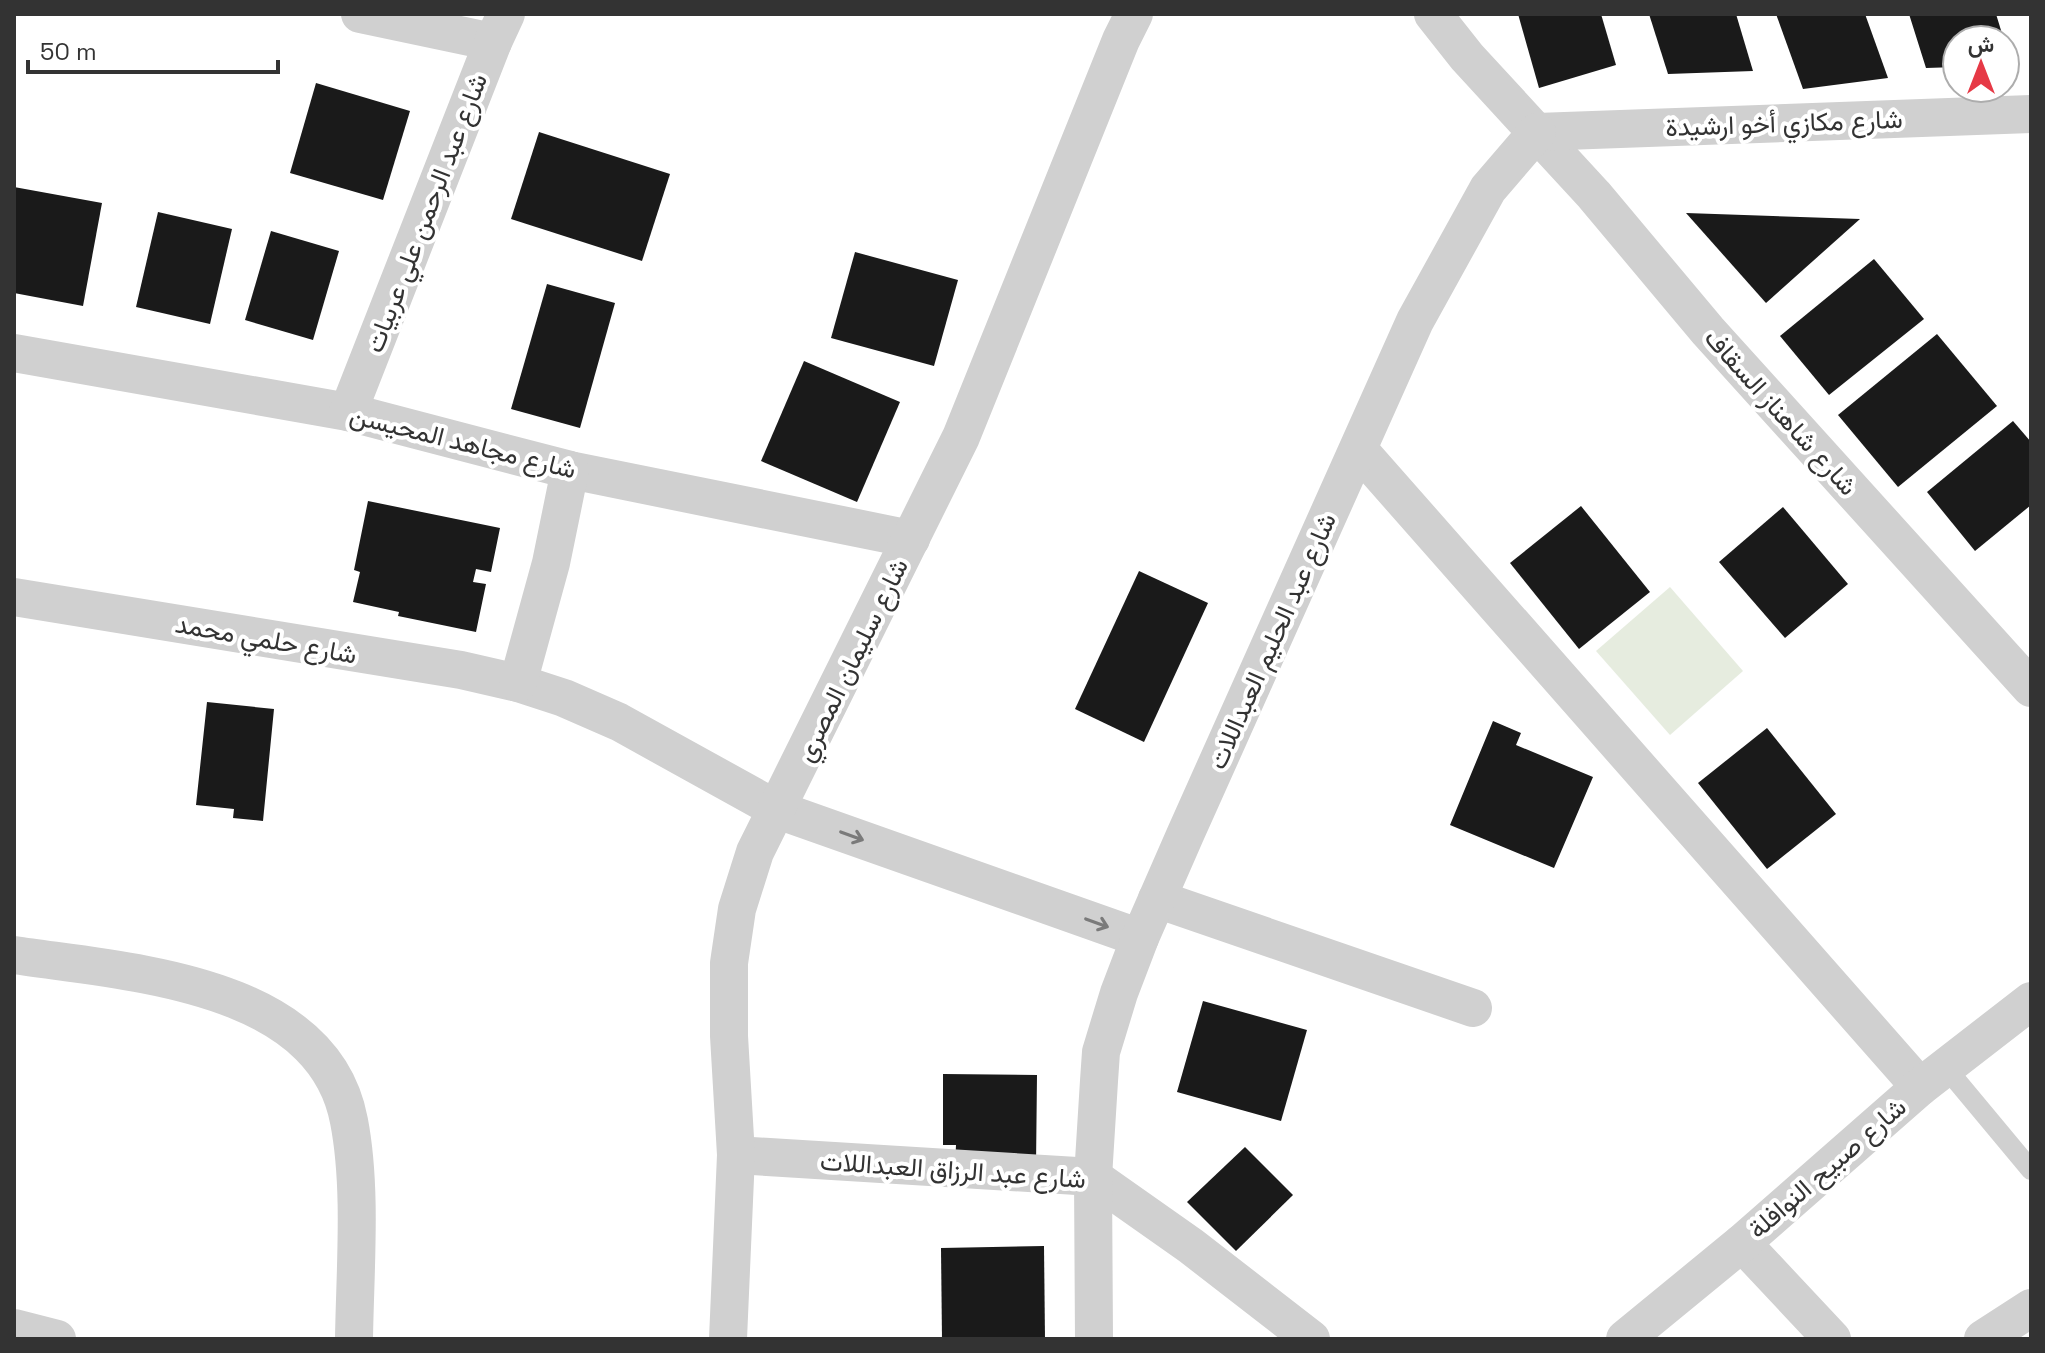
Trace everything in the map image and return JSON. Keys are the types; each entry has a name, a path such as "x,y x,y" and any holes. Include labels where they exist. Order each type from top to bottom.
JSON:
{"street":[{"path":"360,14 499,28"},
{"path":"1127,27 1163,14"},
{"path":"1433,14 1467,57 1537,132"},
{"name":"شارع سليمان المصري","path":"728,1339 736,1155 729,1036 729,963 737,909 755,852 961,437 1127,27"},
{"name":"شارع عبد الرحمن علي عربيات","path":"348,412 499,28"},
{"name":"شارع مكازي أخو ارشيدة","path":"1537,132 2031,114"},
{"name":"شارع عبد الحليم العبداللات","path":"1094,1339 1093,1177 1101,1052 1140,938 1415,321 1488,189 1537,132"},
{"name":"شارع شاهناز السقاف","path":"1537,132 1708,331 2031,688"},
{"name":"شارع مجاهد المحيسن","path":"14,353 348,412 570,470 911,539"},
{"path":"1359,450 1933,1078"},
{"path":"518,683 551,563 570,470"},
{"name":"شارع حلمي محمد","path":"14,597 461,670 518,683 564,698 619,722 778,810 1140,938"},
{"path":"1157,899 1473,1008"},
{"path":"14,955 188,983 236,999 279,1021 320,1057 337,1083 349,1120 356,1229 354,1339"},
{"name":"شارع صبيح النوافلة","path":"1625,1339 1742,1243 1933,1078 2031,1001"},
{"name":"شارع عبد الرزاق العبداللات","path":"736,1155 1093,1177 1191,1246 1311,1339"},
{"path":"1742,1243 1832,1339"},
{"path":"1983,1339 2031,1308"},
{"path":"14,1328 57,1339"}],"lane":[{"path":"1933,1078 2031,1170"}],"shaded area":[{"path":"1670,587 1743,671 1670,735 1596,651"}],"building":[{"path":"1518,14 1601,14 1616,65 1539,88"},
{"path":"1649,14 1736,14 1753,71 1668,74"},
{"path":"1776,14 1865,14 1888,78 1803,89"},
{"path":"1909,14 1996,14 1999,24 1941,24 1941,68 1926,68"},
{"path":"316,83 410,111 383,200 290,173"},
{"path":"539,132 670,174 642,261 511,219"},
{"path":"14,187 102,203 83,306 14,293"},
{"path":"158,212 232,229 210,324 136,307"},
{"path":"1686,213 1860,219 1766,303"},
{"path":"271,231 339,251 313,340 245,320"},
{"path":"855,252 958,280 934,366 831,338"},
{"path":"1874,259 1924,319 1829,395 1780,336"},
{"path":"547,284 615,303 580,428 511,409"},
{"path":"1937,334 1997,406 1898,487 1838,415"},
{"path":"804,361 900,402 857,502 761,461"},
{"path":"2013,421 2031,442 2031,505 1975,551 1927,492"},
{"path":"368,501 500,528 491,572 476,569 473,582 486,584 476,632 398,616 399,612 353,602 360,572 354,570"},
{"path":"1581,506 1650,592 1579,649 1510,563"},
{"path":"1783,507 1848,584 1785,638 1719,562"},
{"path":"1139,571 1208,603 1144,742 1075,709"},
{"path":"207,702 274,709 263,821 233,818 234,809 196,805"},
{"path":"1493,721 1521,733 1516,745 1593,777 1554,868 1450,825"},
{"path":"1767,728 1836,814 1767,869 1698,783"},
{"path":"1203,1001 1307,1030 1281,1121 1177,1092"},
{"path":"943,1074 1037,1075 1036,1166 955,1165 956,1145 943,1145"},
{"path":"1245,1147 1293,1195 1236,1251 1187,1202"},
{"path":"1044,1246 1045,1339 942,1339 941,1248"}]}
